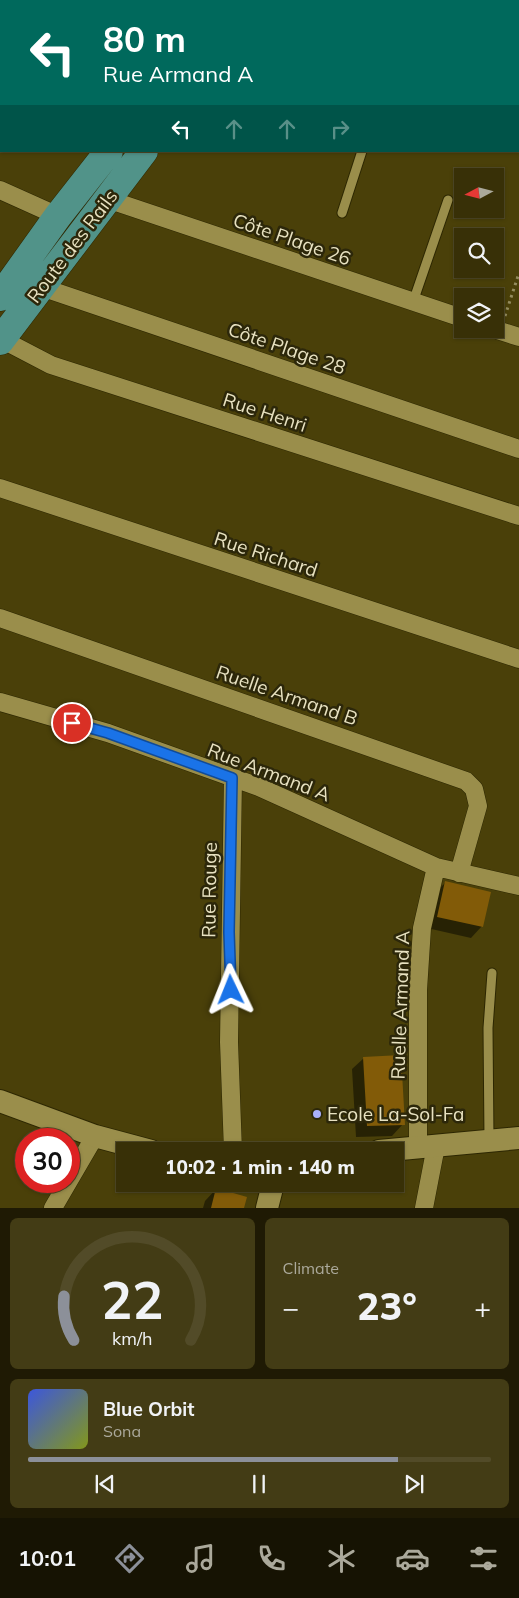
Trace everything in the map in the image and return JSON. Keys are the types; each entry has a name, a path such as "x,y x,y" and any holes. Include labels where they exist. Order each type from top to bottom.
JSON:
{"main road":[{"name":"Route des Rails","path":"0,298 58,216 108,152"},
{"name":"Route des Rails","path":"1,340 143,152"}],"street":[{"path":"0,190 58,216"},
{"name":"Côte Plage 26","path":"107,199 454,315"},
{"name":"Côte Plage 28","path":"40,287 519,449"},
{"path":"504,332 519,337"},
{"name":"Rue Henri","path":"1,340 51,365 519,516"},
{"name":"Rue Richard","path":"0,488 519,659"},
{"name":"Ruelle Armand B","path":"0,618 466,780 474,789 478,806 459,873"},
{"name":"Rue Armand A","path":"0,702 108,733 259,787 436,867 519,886"},
{"name":"Rue Rouge","path":"232,778 229,1068 233,1142"},
{"name":"Ruelle Armand A","path":"424,1208 427,1146 418,990 422,928 436,867"},
{"path":"0,1101 95,1136 117,1142"},
{"path":"53,1208 95,1136"},
{"path":"404,1148 519,1138"},
{"path":"267,1208 271,1192"}],"lane":[{"path":"342,213 362,152"},
{"path":"412,302 448,200"},
{"path":"489,1140 488,1028 492,973"}],"path":[{"path":"504,312 519,273"}],"building":[{"path":"445,881 491,892 483,927 437,917"},
{"path":"401,1055 405,1125 367,1126 363,1057"},
{"path":"215,1192 230,1192 247,1197 244,1208 211,1208"}],"place":[{"name":"Ecole La-Sol-Fa","path":"317,1114"}],"route":[{"path":"72,723 108,733 232,778 229,932 231,990"}]}
